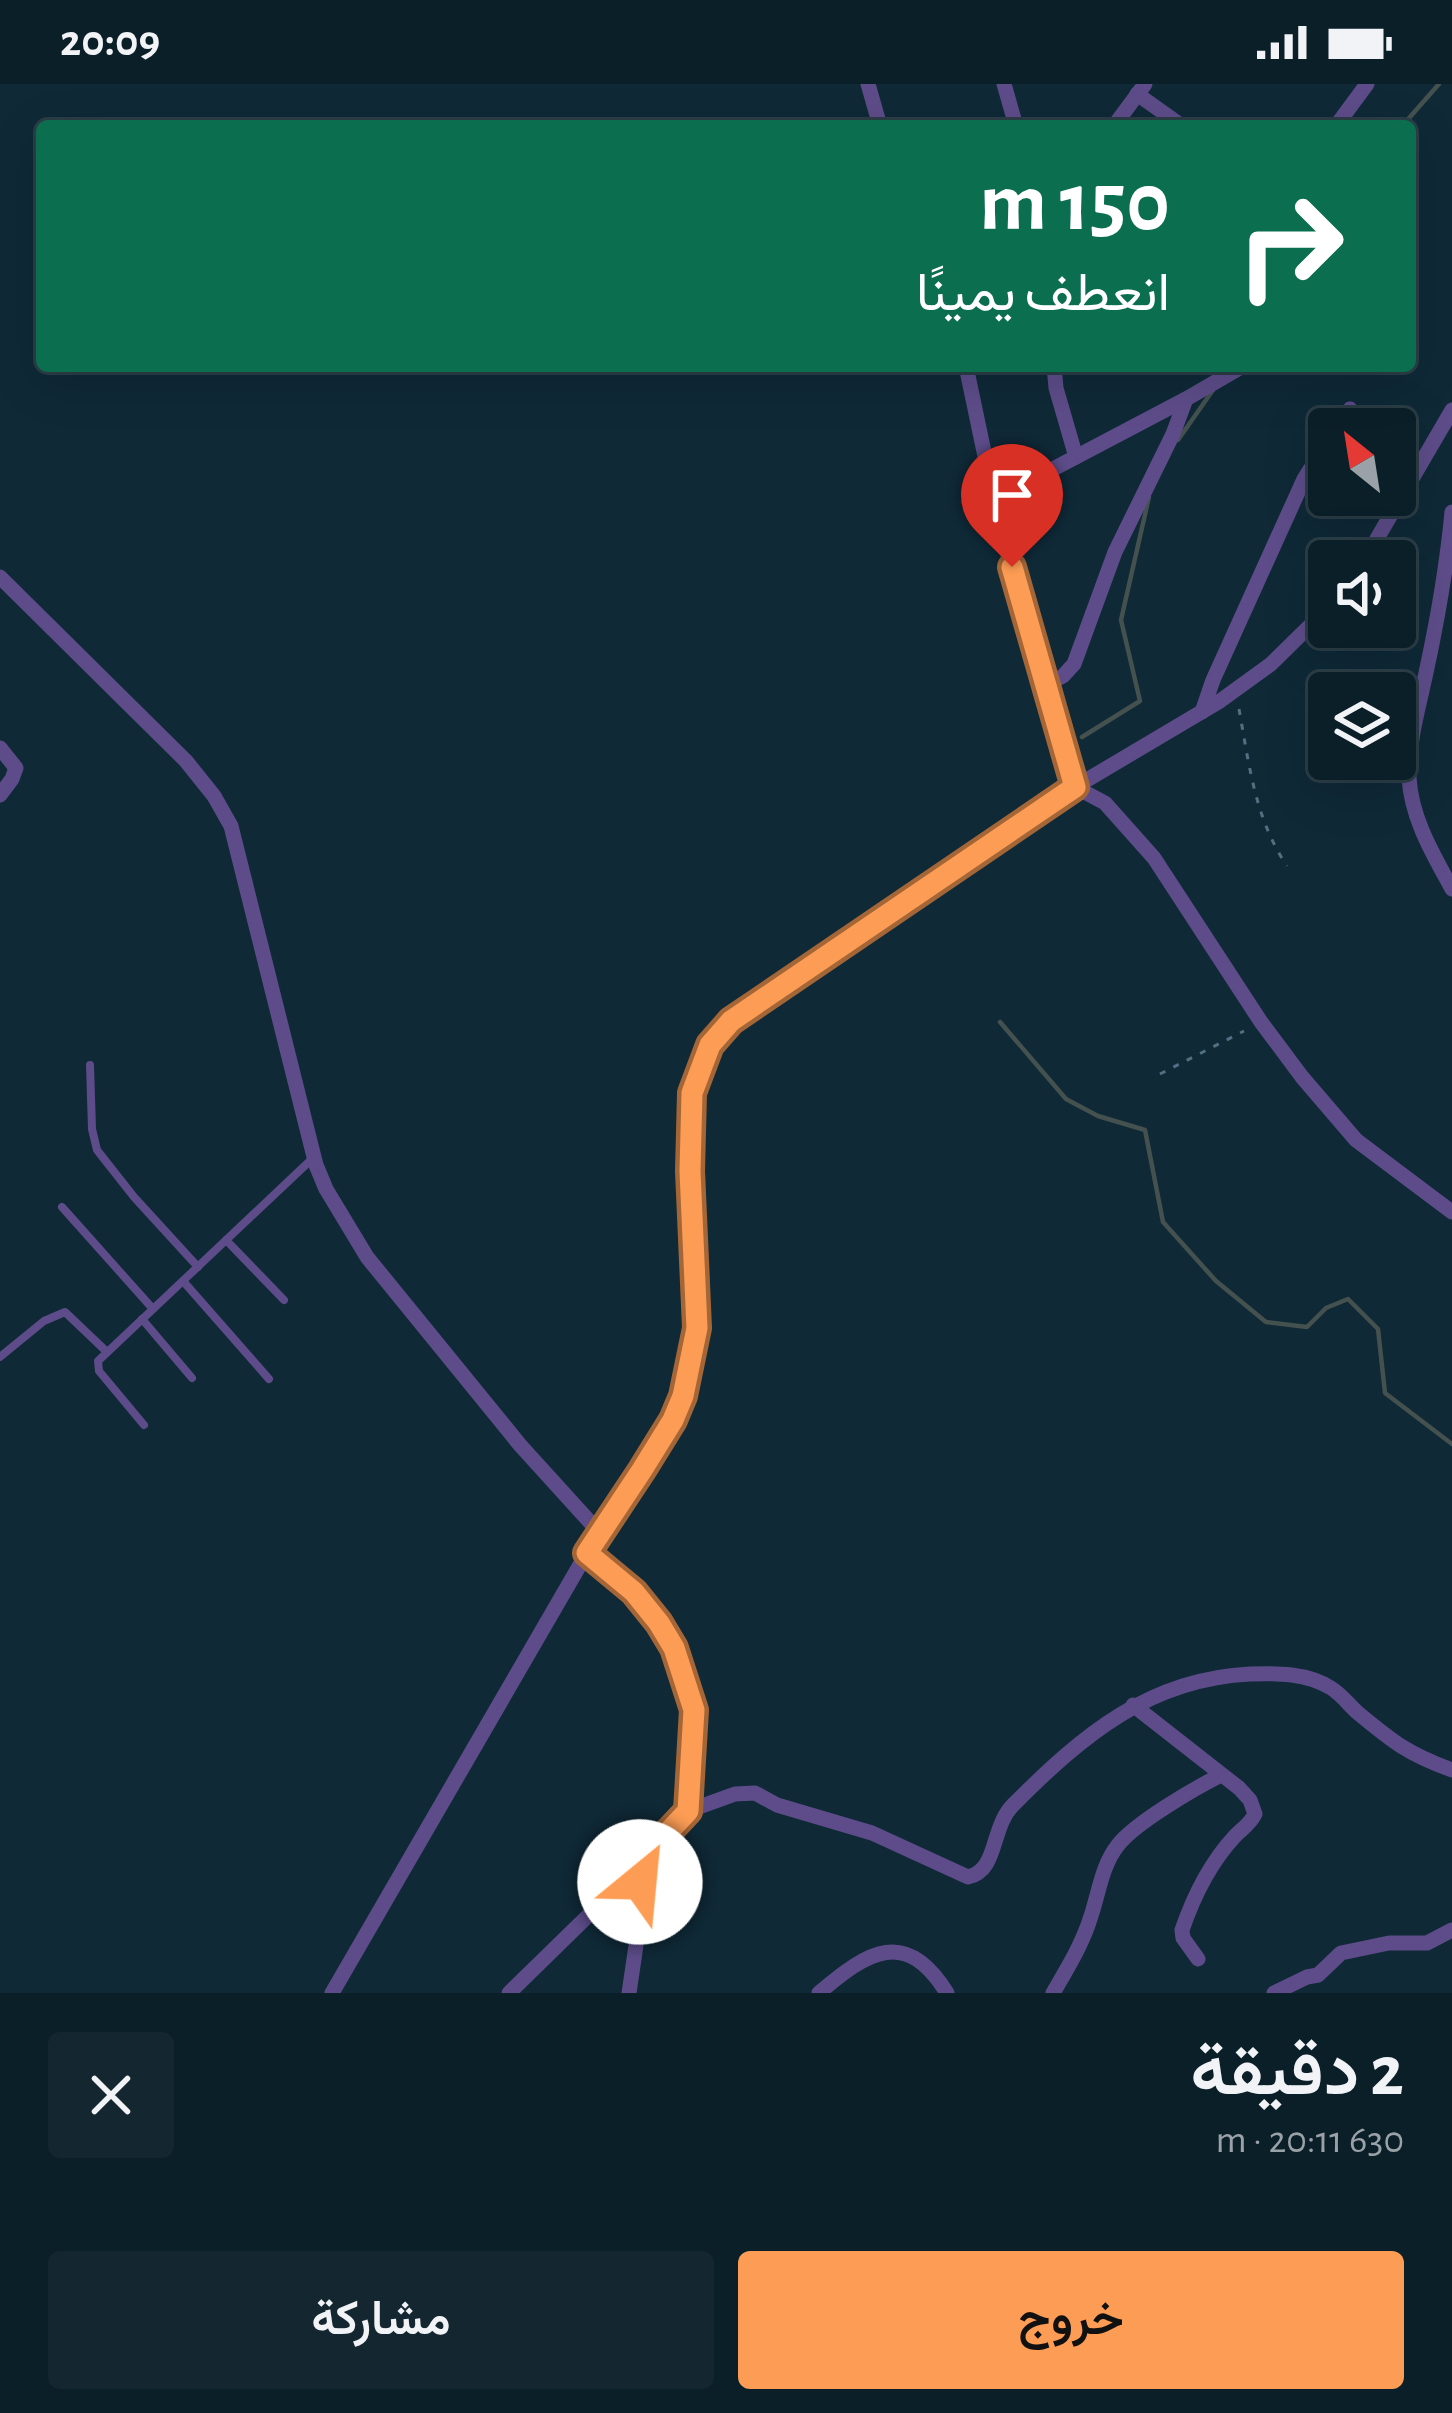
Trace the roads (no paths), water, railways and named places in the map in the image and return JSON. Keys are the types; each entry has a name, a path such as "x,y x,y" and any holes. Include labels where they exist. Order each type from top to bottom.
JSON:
{"street":[{"path":"868,84 878,120"},
{"path":"1004,84 1014,120"},
{"path":"1340,120 1366,84"},
{"path":"1118,120 1141,89 1175,120"},
{"path":"970,372 994,500 1075,787 1106,803 1154,858 1301,1077 1356,1141 1452,1212"},
{"path":"1055,372 1076,457"},
{"path":"1210,372 1220,379"},
{"path":"994,500 1232,372"},
{"path":"1048,685 1074,664 1114,552 1186,399"},
{"path":"1376,540 1452,410"},
{"path":"1202,712 1308,472"},
{"path":"1452,512 1409,776 1414,812 1452,889"},
{"path":"0,577 186,761 214,796 231,826 326,1189 367,1257 520,1444 599,1532"},
{"path":"332,1993 599,1532 673,1420 692,1362 697,1328 689,1116 692,1093 710,1045 731,1021 1075,787 1202,712 1271,664 1308,628"},
{"path":"0,748 16,768 0,795"},
{"path":"587,1553 634,1592 659,1623 679,1661 694,1710 688,1811"},
{"path":"509,1993 688,1811 735,1793 755,1793 872,1833 968,1877 976,1876 989,1862 1001,1818 1046,1771 1112,1717 1213,1677 1282,1672 1331,1688 1401,1748 1452,1769"},
{"path":"1133,1706 1239,1788 1255,1814 1197,1888 1182,1930 1198,1959"},
{"path":"1053,1993 1090,1922 1116,1847 1126,1835 1221,1775"},
{"path":"628,1993 639,1925 641,1861"},
{"path":"1274,1993 1318,1975 1341,1953 1389,1943 1426,1943 1452,1930"},
{"path":"819,1993 874,1956 904,1952 918,1957 934,1972 947,1993"}],"lane":[{"path":"90,1065 97,1150 198,1267"},
{"path":"145,1425 99,1371 98,1361 314,1157"},
{"path":"62,1207 152,1309"},
{"path":"226,1240 284,1300"},
{"path":"183,1281 269,1379"},
{"path":"0,1357 44,1322 65,1312 106,1352"},
{"path":"142,1319 192,1378"}],"waterway":[{"path":"1407,120 1439,84"},
{"path":"1178,440 1213,390"},
{"path":"1082,737 1140,701 1121,620 1149,497"},
{"path":"1000,1022 1066,1099 1098,1116 1145,1130 1163,1222 1216,1281 1266,1322 1307,1327 1326,1308 1348,1299 1378,1329 1385,1393 1452,1444"}]}
